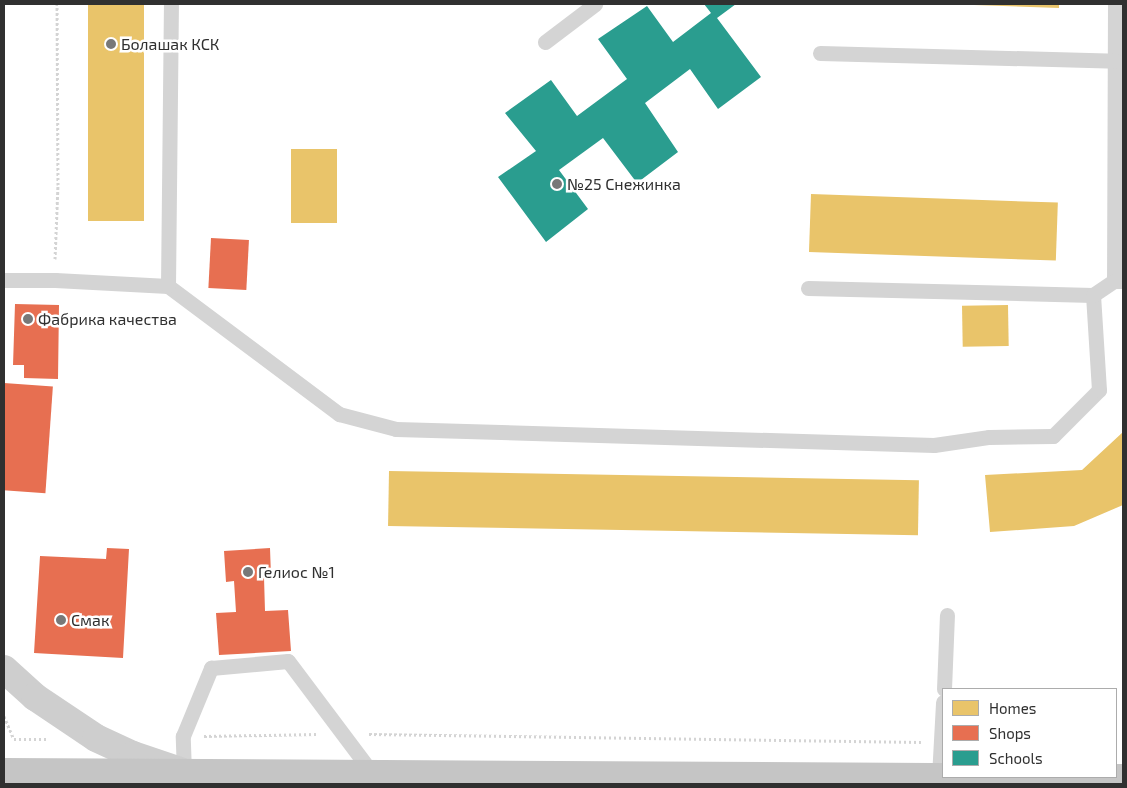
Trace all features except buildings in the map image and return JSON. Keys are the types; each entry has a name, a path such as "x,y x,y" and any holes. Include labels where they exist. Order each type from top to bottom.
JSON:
{"highway":[{"path":"4,772 942,777"}],"main road":[{"path":"4,669 35,698 96,738 133,755 184,773"}],"lane":[{"path":"168,286 171,4"},
{"path":"545,42 595,4"},
{"path":"808,288 1093,295 1118,281 1115,4"},
{"path":"820,53 1116,61"},
{"path":"4,280 55,280 168,286 339,414 396,429 934,445 989,437 1053,436 1100,390 1093,295"},
{"path":"944,688 947,615"},
{"path":"184,773 183,736 211,668 288,661 340,733 372,773"},
{"path":"939,777 942,742"}],"path":[{"path":"55,280 58,185 57,4"},
{"path":"4,716 14,739 51,739"},
{"path":"183,736 340,733 942,742"}],"place":[{"name":"Болашак КСК","path":"111,44"},
{"name":"№25 Снежинка","path":"557,184"},
{"name":"Фабрика качества","path":"28,319"},
{"name":"Гелиос №1","path":"248,572"},
{"name":"Смак","path":"61,620"}]}
